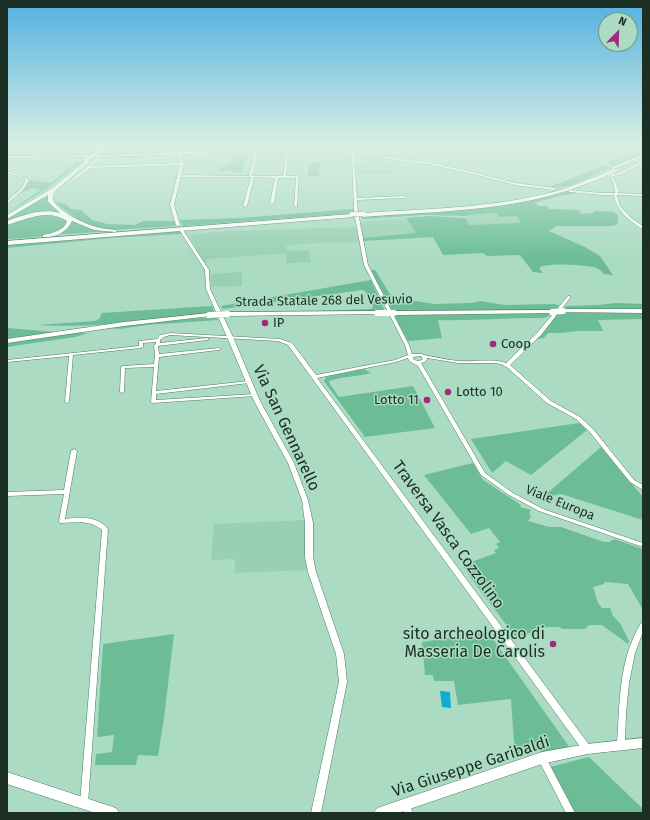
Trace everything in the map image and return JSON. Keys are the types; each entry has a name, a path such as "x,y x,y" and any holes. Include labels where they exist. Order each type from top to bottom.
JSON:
{"highway":[{"path":"7,215 60,182"},
{"path":"7,215 53,190 62,182"},
{"path":"7,243 352,215 421,208 431,205 500,202 554,191 579,182"},
{"path":"363,214 469,207 522,200 565,190 584,182"},
{"path":"53,190 50,196 51,202 83,225 104,230 139,231"},
{"path":"7,223 45,214 63,216 70,220 68,226 56,233 7,243"},
{"path":"22,240 352,215"},
{"name":"Strada Statale 268 del Vesuvio","path":"7,341 152,320 228,314 643,311"}],"main road":[{"name":"Via Giuseppe Garibaldi","path":"380,813 407,809 542,758 587,749 621,744 643,743"},
{"path":"7,778 113,813"}],"street":[{"path":"7,203 23,188 26,182"},
{"path":"178,182 172,205 178,225"},
{"path":"245,206 251,182"},
{"path":"272,202 276,182"},
{"path":"296,206 298,182"},
{"path":"354,182 356,212 366,265 407,345 418,359"},
{"path":"508,182 554,189"},
{"path":"614,182 617,191 615,195 620,210 643,228"},
{"path":"570,191 615,195 643,195"},
{"path":"355,199 404,197"},
{"name":"Via San Gennarello","path":"182,231 207,270 208,289 231,338 255,396 291,463 305,500 309,523 309,557 312,572 340,654 343,682 316,813"},
{"path":"507,365 539,334 569,297"},
{"path":"231,338 170,334 162,336 156,347 157,356 153,402 255,396"},
{"path":"7,361 141,347 141,342 231,338"},
{"name":"Traversa Vasca Cozzolino","path":"231,338 278,340 288,343 315,377 587,749"},
{"path":"407,345 418,359"},
{"path":"157,356 219,349"},
{"path":"67,402 71,354"},
{"path":"315,377 396,361 418,359 458,362 495,362 507,365 549,402 578,418 591,430 632,481 643,488"},
{"name":"Viale Europa","path":"418,359 483,474 510,494 541,510 643,545"},
{"path":"122,392 123,368 156,365"},
{"path":"154,393 249,382"},
{"path":"74,451 62,521 89,521 102,526 105,529 84,804"},
{"path":"7,494 67,492"},
{"path":"621,744 623,706 628,663 637,636 643,625"},
{"path":"542,758 571,813"}],"shaded area":[{"path":"28,182 56,182 7,213 40,190 32,188 21,192"},
{"path":"561,182 579,182 564,186 549,187"},
{"path":"568,191 579,193 555,197 535,203 539,206 547,206 549,209 579,210 582,214 594,213 594,211 615,212 615,214 618,215 618,223 610,226 557,226 549,231 585,247 600,256 613,275 604,274 599,269 593,267 565,264 543,266 539,268 543,273 533,272 520,255 487,256 483,253 443,255 433,237 363,241 362,238 416,233 406,218 429,216 465,218 469,225 521,223 517,216 499,217 497,213 466,216 424,215 365,219 361,217 491,205 542,197"},
{"path":"49,194 50,201 82,225 114,231 51,235 67,229 72,222 69,218 43,214 7,222 7,218"},
{"path":"53,201 65,204 71,209 81,210 92,220 107,224 135,225 143,221 174,221 176,226 114,230 97,227 82,223"},
{"path":"354,209 354,213 183,226 179,220 239,218"},
{"path":"497,213 499,217 517,216 521,224 469,225 465,218 476,214"},
{"path":"38,215 59,216 68,221 63,227 49,235 7,239 7,224"},
{"path":"406,218 416,233 362,238 360,222"},
{"path":"356,227 359,242 295,244 286,246 287,251 309,250 311,262 286,263 286,254 273,254 206,259 207,261 204,262 189,235 227,231"},
{"path":"180,231 182,234 111,238 7,248 7,245"},
{"path":"371,270 375,270 396,304 415,301 434,304 472,303 481,301 505,305 554,304 560,306 558,310 392,311"},
{"path":"242,272 242,286 212,287 210,277 213,276 210,274"},
{"path":"371,280 385,311 312,311 371,309 373,307 365,291 362,290 223,309 221,306"},
{"path":"616,303 643,304 643,309 561,310 567,306"},
{"path":"212,306 215,313 82,326 38,325 95,321 99,319 102,313"},
{"path":"552,313 543,318 438,320 442,338 408,341 393,315"},
{"path":"563,313 643,313 643,319 598,320 603,331 548,333 544,338 536,339 555,316"},
{"path":"217,318 218,320 147,325 120,329 107,328 154,322"},
{"path":"7,328 56,332 7,339"},
{"path":"76,333 88,333 75,337 7,347 7,343"},
{"path":"364,369 371,373 329,381 339,397 413,386 435,428 365,437 324,381 326,377"},
{"path":"579,423 587,430 531,475 506,461 492,473 471,439"},
{"path":"601,447 643,497 643,520 561,494 551,496 545,495"},
{"path":"473,463 483,480 521,505 520,507 531,510 529,513 531,517 528,521 549,527 561,527 604,542 609,542 614,539 643,549 643,610 628,584 605,582 604,584 593,587 598,603 602,608 610,608 613,616 620,623 629,641 628,644 602,625 589,625 585,629 563,629 558,627 540,628 517,639 471,578 463,565 496,553 494,550 499,548 496,544 500,542 489,528 471,534 424,475"},
{"path":"304,520 306,561 308,563 309,570 235,573 235,559 211,560 214,524"},
{"path":"488,632 570,748 541,753 539,749 515,757 511,699 458,705 454,681 434,681 433,675 425,675 422,642"},
{"path":"174,634 158,756 138,755 136,765 95,765 96,754 112,752 114,735 97,737 103,644"},
{"path":"589,757 643,809 643,813 575,813 550,767"}],"water":[{"path":"440,691 450,692 451,708 442,707"}],"tunnel":[{"path":"554,189 570,191"}],"place":[{"name":"IP","path":"265,323"},
{"name":"Coop","path":"493,344"},
{"name":"Lotto 10","path":"448,392"},
{"name":"Lotto 11","path":"427,400"},
{"name":"sito archeologico di Masseria De Carolis","path":"553,644"}]}
